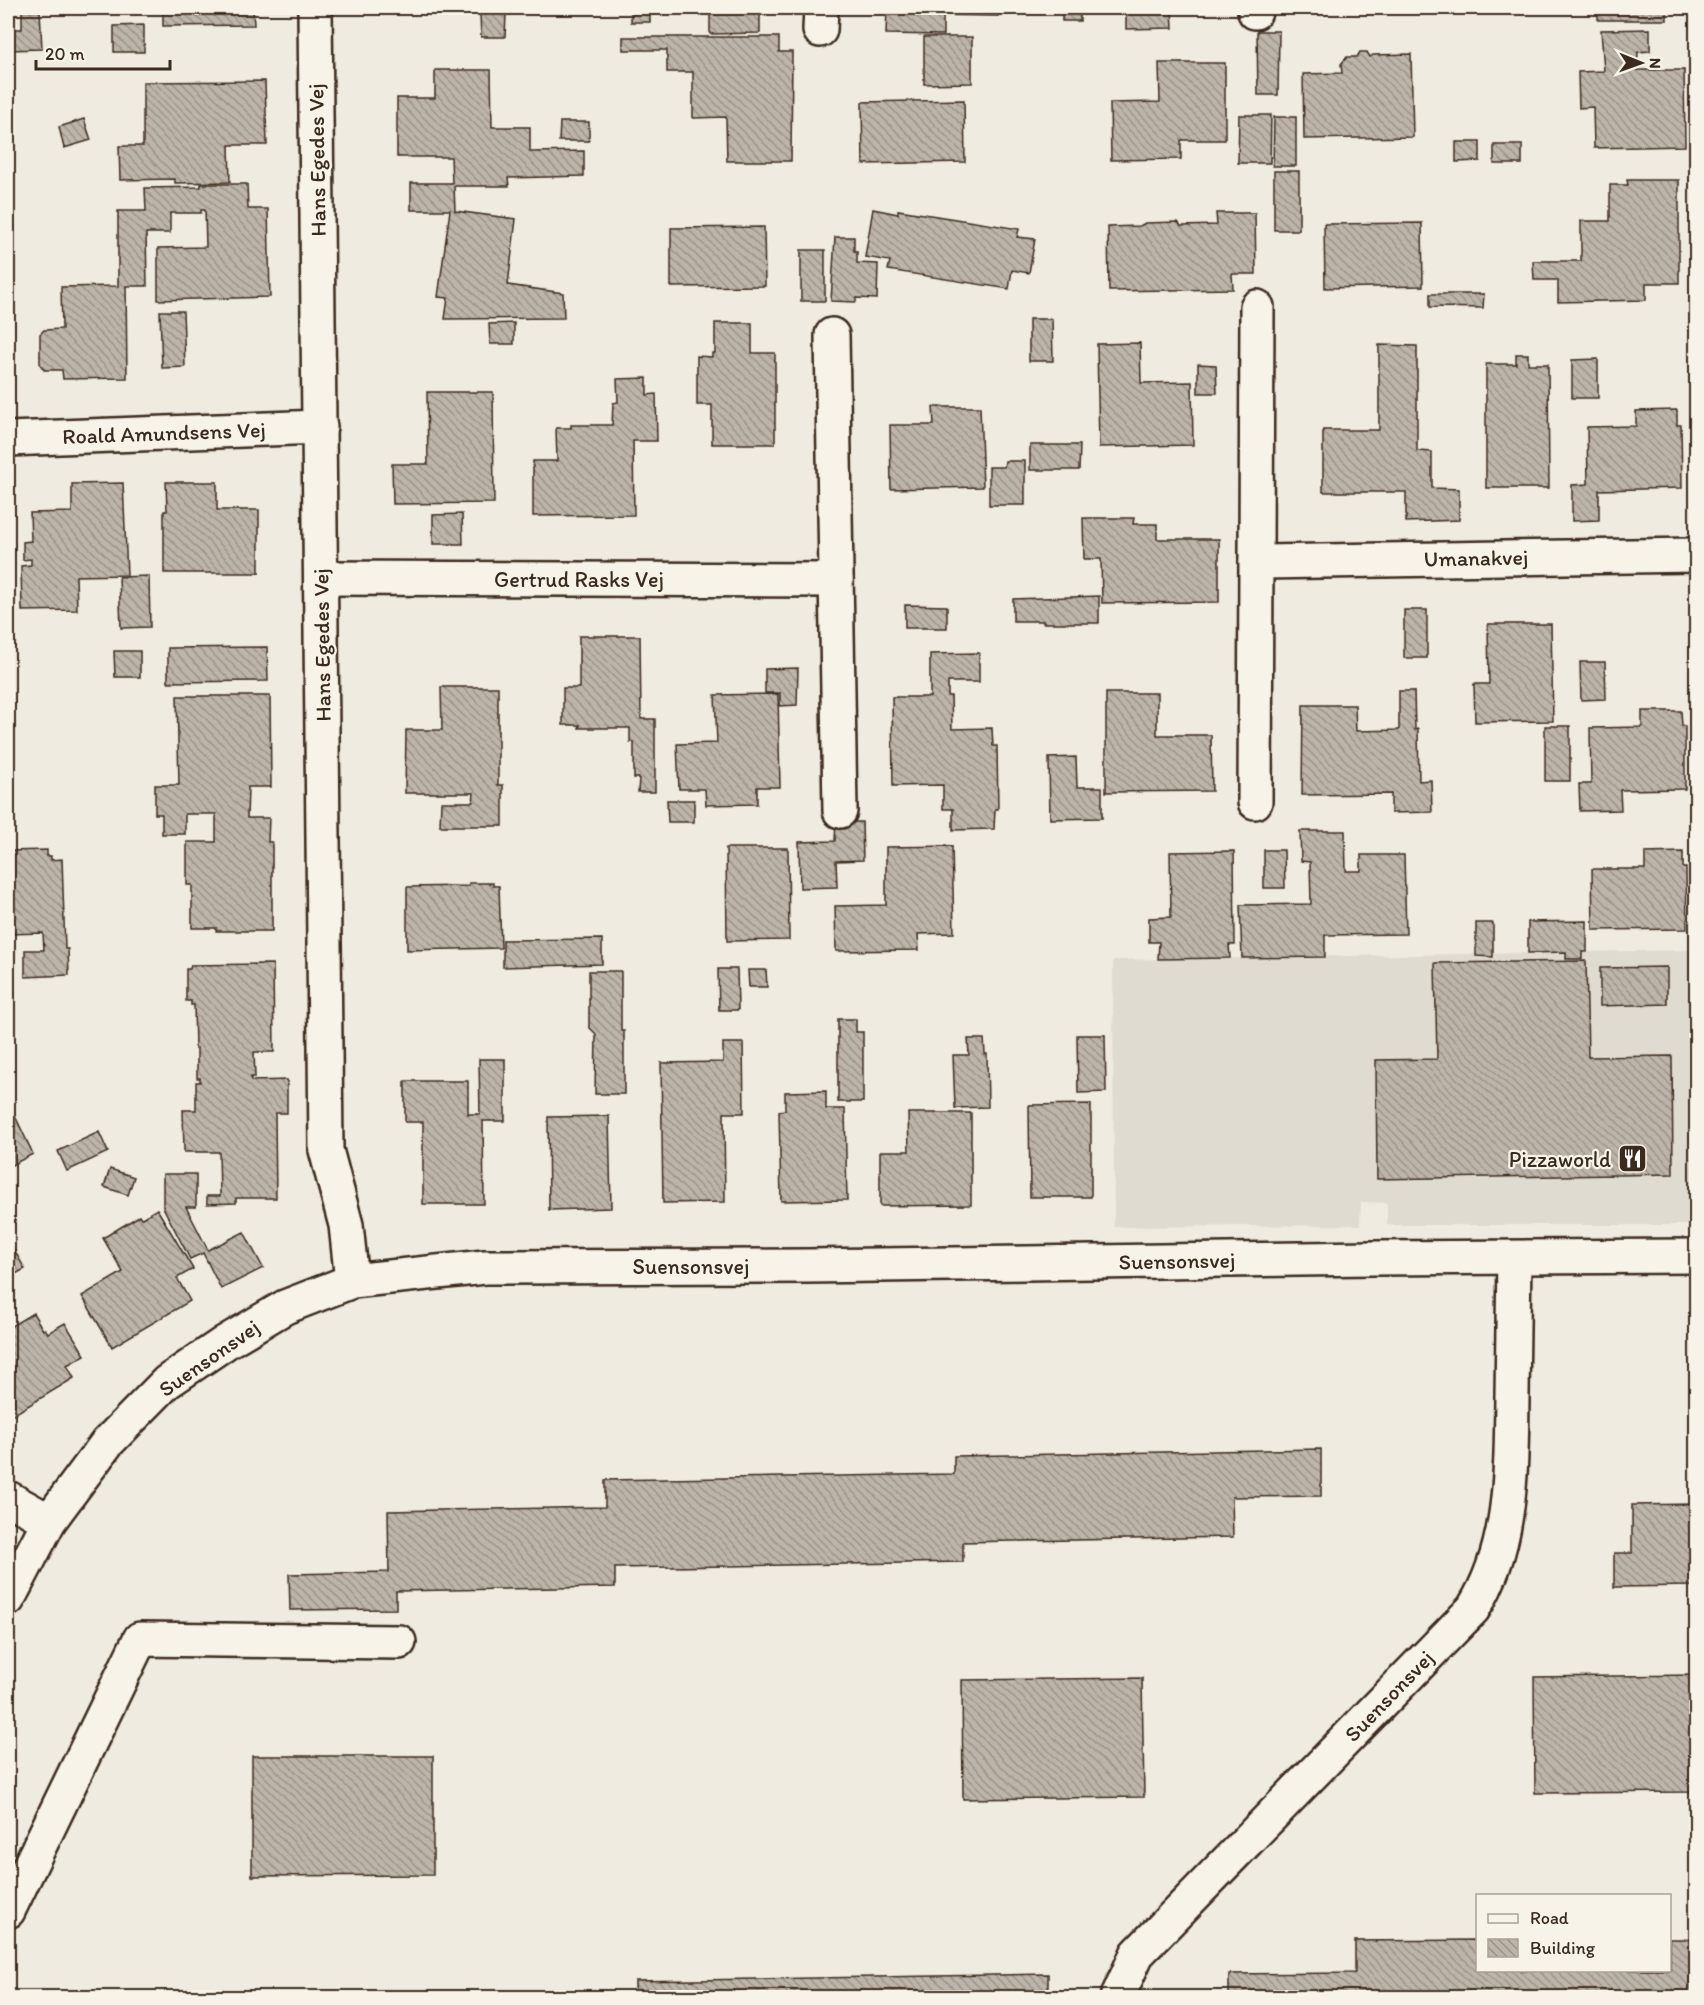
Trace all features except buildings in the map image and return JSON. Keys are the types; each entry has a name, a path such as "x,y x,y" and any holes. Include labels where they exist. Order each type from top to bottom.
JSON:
{"street":[{"name":"Hans Egedes Vej","path":"315,8 326,1150 346,1225 352,1281"},
{"path":"1255,802 1257,307"},
{"path":"832,335 840,811"},
{"name":"Roald Amundsens Vej","path":"8,439 320,427"},
{"name":"Umanakvej","path":"1256,562 1696,555"},
{"name":"Gertrud Rasks Vej","path":"321,578 836,580"},
{"name":"Suensonsvej","path":"8,1599 49,1521 107,1443 167,1382 226,1342 285,1307 352,1281 485,1267 795,1266 1696,1256"},
{"name":"Suensonsvej","path":"1117,1998 1137,1954 1473,1609 1486,1588 1497,1558 1510,1484 1514,1258"},
{"path":"8,1498 49,1521"},
{"path":"8,1911 140,1639 399,1642"}],"shaded area":[{"path":"1696,950 1696,1225 1387,1225 1387,1203 1361,1202 1360,1225 1114,1227 1113,960"}],"place":[{"name":"Pizzaworld","path":"1632,1159"}]}
